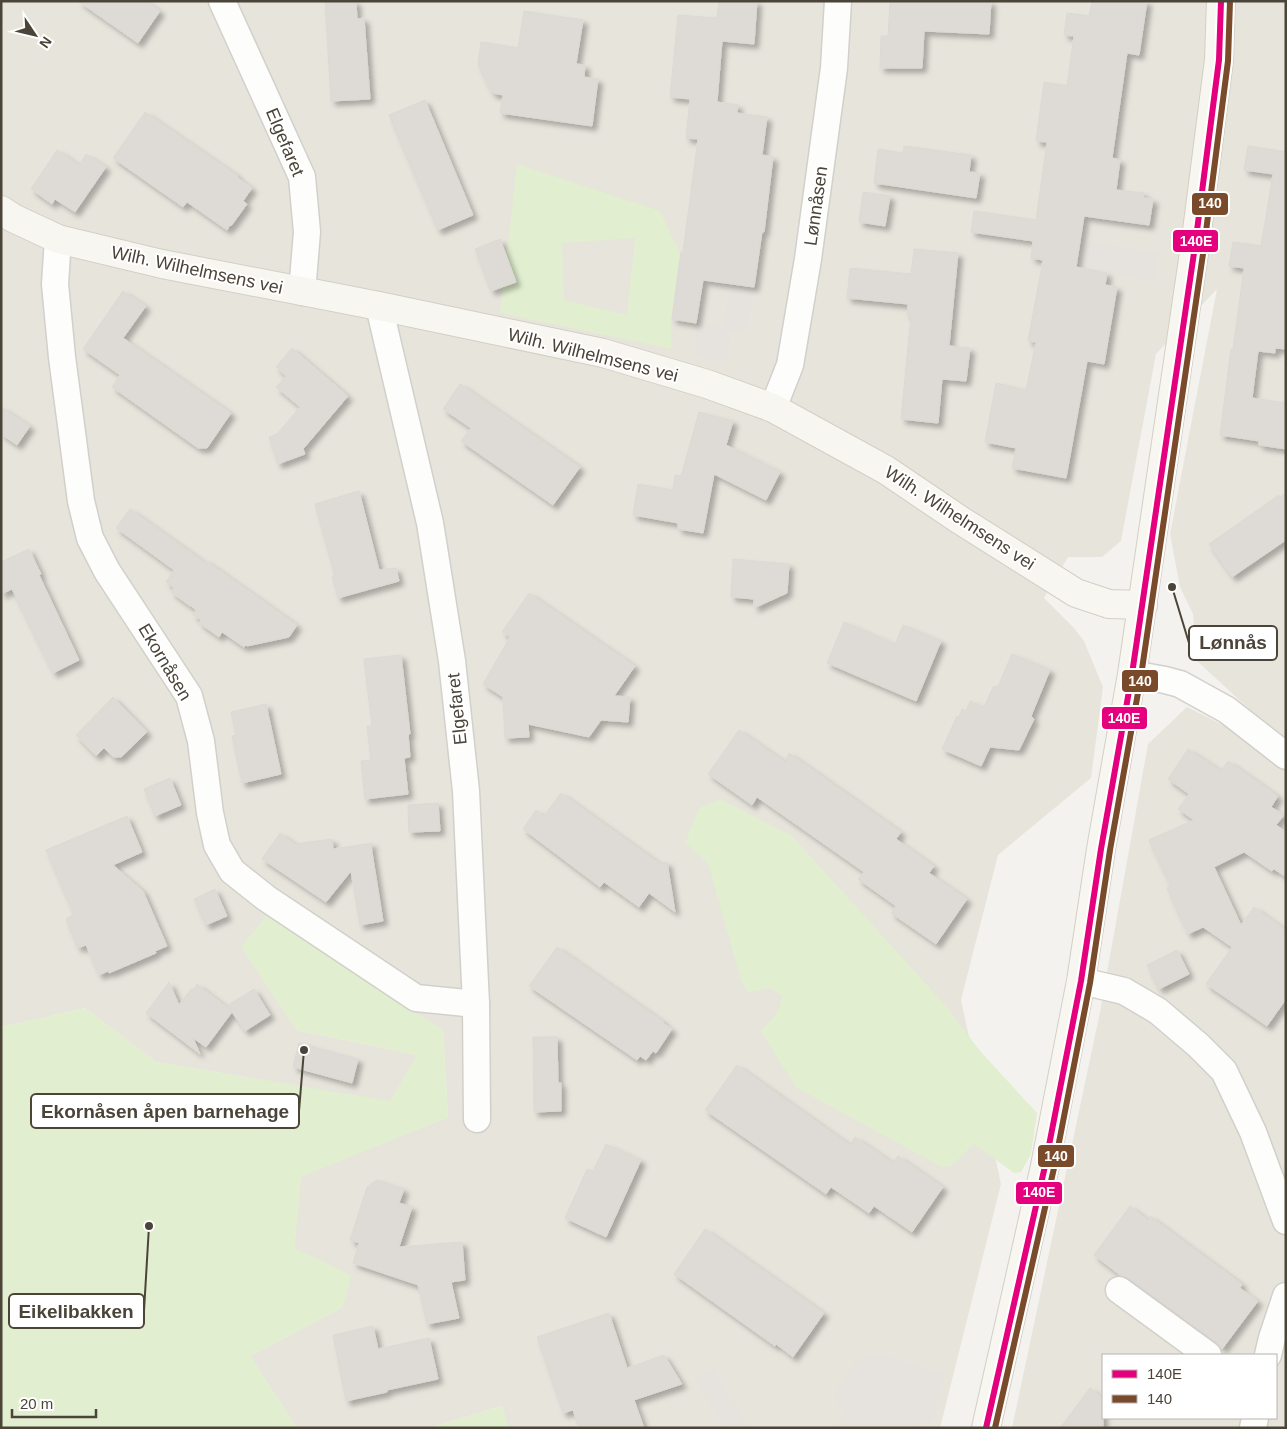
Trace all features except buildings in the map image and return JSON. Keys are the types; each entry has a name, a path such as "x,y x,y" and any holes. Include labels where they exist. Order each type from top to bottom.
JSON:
{"street":[{"name":"Elgefaret","path":"222,1 302,177 307,232 302,292"},
{"name":"Lønnåsen","path":"773,408 790,365 808,259 834,68 838,1"},
{"path":"986,1428 1046,1166 1081,981 1101,849 1132,674 1219,60 1221,1"},
{"name":"Wilh. Wilhelmsens vei","path":"1,210 58,240 162,264 379,306 603,353 707,384 773,408 886,470 960,520 1076,593 1109,604 1143,605"},
{"name":"Ekornåsen","path":"58,240 55,284 62,357 81,500 90,538 107,571 189,696 201,742 210,813 218,845 228,865 232,871 266,898 416,998 476,1004"},
{"name":"Elgefaret","path":"379,306 430,522 452,661 466,792 476,1004 476,1119"},
{"path":"1132,674 1165,680 1188,689 1227,710 1286,756"},
{"path":"1081,981 1124,991 1158,1011 1224,1070 1253,1132 1286,1221"},
{"path":"1119,1290 1207,1354"},
{"path":"1268,1354 1286,1296"}],"shaded area":[{"path":"1,1 1286,1 1286,746 1197,661 1193,614 1180,587 1170,534 1217,289 1156,354 1121,541 1102,557 1068,557 1044,598 1074,628 1084,641 1103,687 1091,778 998,855 961,1000 1001,1184 940,1428 508,1428 502,1406 429,1428 297,1428 250,1356 343,1307 294,1248 301,1176 448,1117 443,1030 296,1030 417,1055 390,1102 156,1062 85,1008 1,1027"},
{"path":"1082,240 1158,253 1154,281 1078,268"},
{"path":"728,284 754,287 748,332 731,331 727,361 694,357 697,323 724,326"},
{"path":"1187,707 1239,733 1286,769 1286,1428 1012,1428 1100,1012 1148,744"},
{"path":"875,1353 944,1373 934,1419 928,1423 918,1422 911,1428 836,1428 843,1412 833,1396 857,1360"},
{"path":"712,1368 749,1428 725,1428 695,1379"}],"green space":[{"path":"517,164 660,211 680,253 671,320 671,349 500,313","holes":["635,238 627,315 564,300 562,243"]},
{"path":"720,799 792,836 946,1006 980,1051 1037,1113 1031,1154 1021,1172 1014,1173 974,1144 951,1166 942,1167 797,1088 760,1031 777,1014 782,996 769,988 749,992 742,984 708,863 685,843 699,808"},
{"path":"266,916 443,1030 448,1117 301,1177 294,1248 351,1275 343,1307 250,1356 297,1428 1,1428 1,1027 85,1008 156,1062 390,1101 417,1055 296,1030 241,947"},
{"path":"502,1406 508,1428 429,1428"}],"transit line":[{"name":"140E","path":"986,1428 1045,1166 1081,981 1101,849 1132,674 1195,246 1219,60 1221,1"},
{"name":"140","path":"995,1428 1054,1168 1090,983 1110,850 1141,676 1204,247 1228,61 1230,1"}],"place":[{"name":"Lønnås","path":"1172,587"},
{"name":"Ekornåsen åpen barnehage","path":"304,1050"},
{"name":"Eikelibakken","path":"149,1226"}]}
